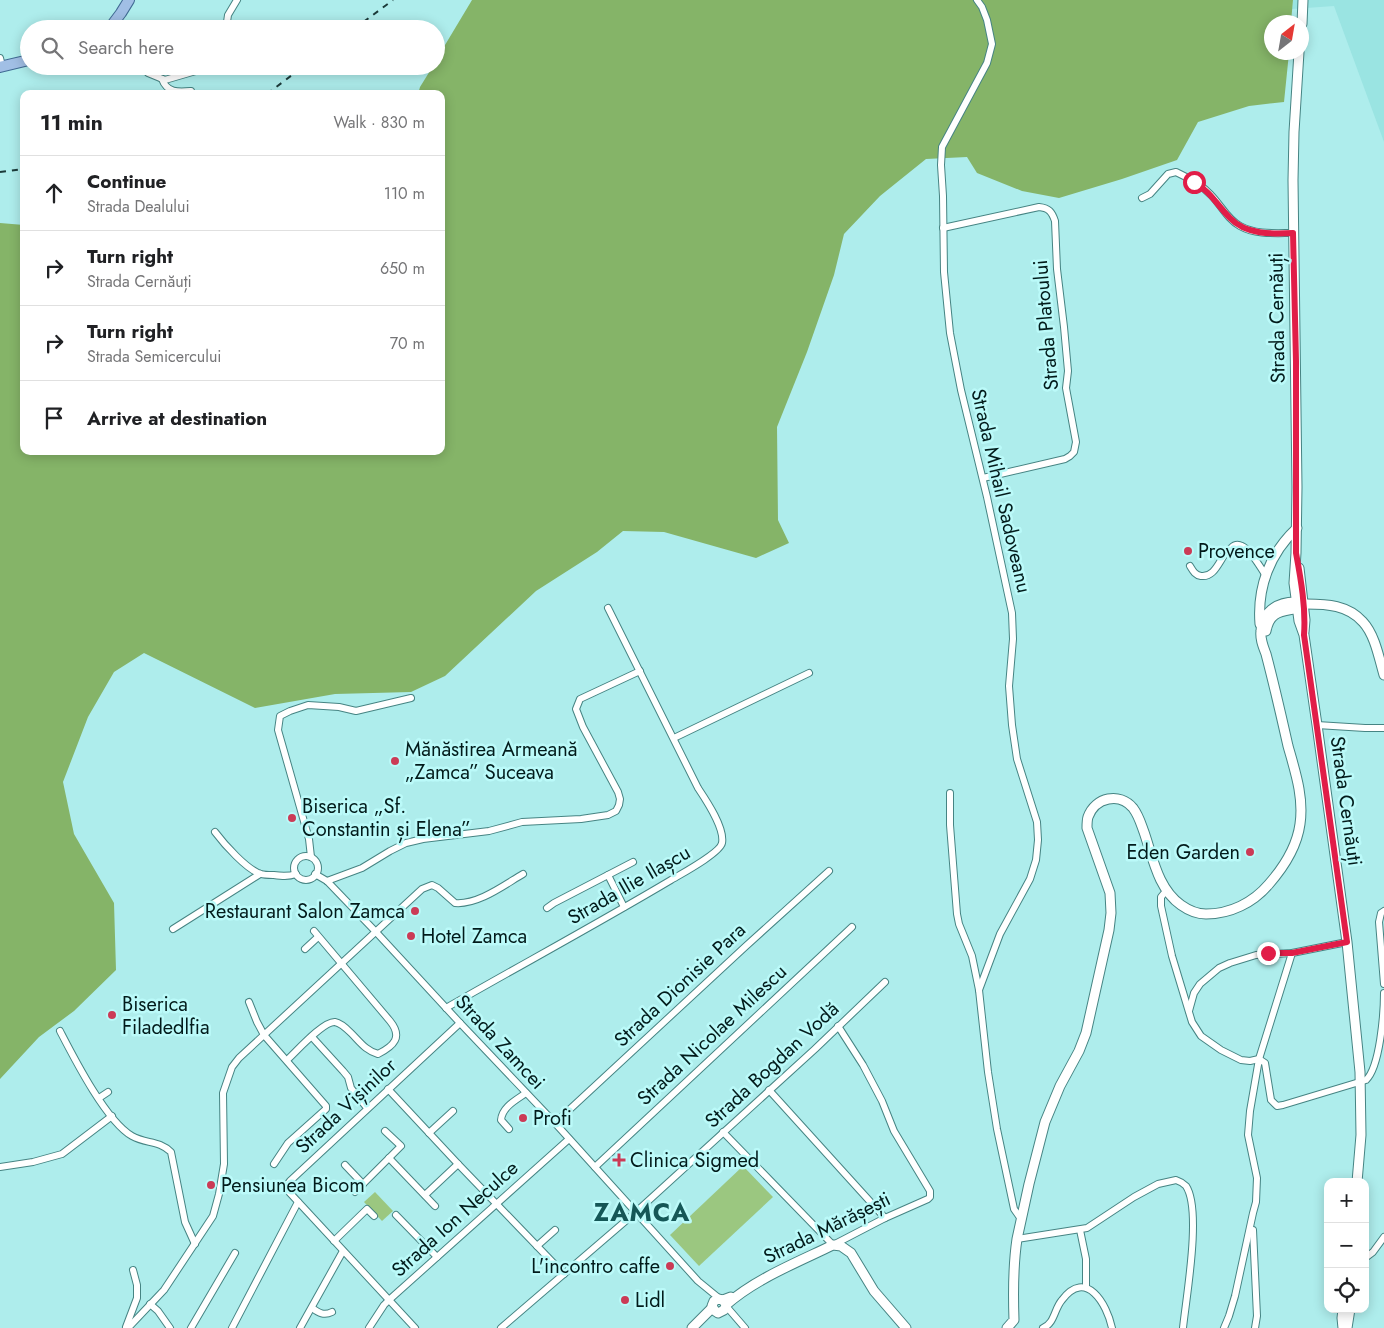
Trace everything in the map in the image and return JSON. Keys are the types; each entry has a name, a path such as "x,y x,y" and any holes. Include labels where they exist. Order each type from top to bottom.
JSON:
{"main road":[{"path":"116,20 129,0"},
{"path":"1,64 20,61"}],"street":[{"path":"227,20 236,0"},
{"name":"Strada Mihail Sadoveanu","path":"977,0 987,20 992,44 987,63 942,147 944,272 950,333 961,390 1012,613 1013,639 1010,707 1014,742 1017,759 1037,822 1038,840 1036,860 1030,879 1000,934 979,990"},
{"path":"1302,15 1303,0"},
{"name":"Strada Cernăuți","path":"1298,60 1294,132 1293,233 1296,361 1296,553 1299,621 1304,635 1318,725 1347,942 1360,1082 1360,1135 1357,1178"},
{"path":"153,75 165,80 185,75"},
{"path":"162,79 164,86 171,90"},
{"path":"1142,198 1150,194 1168,174 1176,172 1204,188 1230,219 1240,226 1268,234 1293,233"},
{"name":"Strada Platoului","path":"943,228 1039,207 1050,210 1055,222 1057,269 1068,371 1066,388 1076,442 1074,452 1065,458 982,478"},
{"path":"1007,1328 1015,1324 1014,1254 1045,1122 1086,1033 1109,930 1111,912 1110,893 1087,828 1087,818 1093,807 1102,800 1114,798 1121,799 1132,807 1139,818 1166,891 1188,910 1203,914 1232,910 1247,903 1262,892 1282,868 1294,843 1300,824 1298,781 1261,637 1259,614 1266,576 1275,554 1297,528"},
{"path":"1190,566 1196,574 1208,575 1230,548 1241,545 1246,548 1266,576"},
{"path":"1260,630 1264,617 1271,609 1277,606 1325,604 1346,609 1364,622 1369,630 1384,676"},
{"path":"1266,654 1266,631 1271,618 1281,611 1299,605"},
{"name":"Strada Ilie Ilașcu","path":"446,1008 711,856 722,845 721,830 608,608"},
{"path":"327,881 362,868 390,851 423,839 488,831 522,822 581,819 608,815 616,811 620,799 618,792 583,727 576,709 580,699 640,671"},
{"path":"674,738 809,673"},
{"path":"311,857 299,858 294,866 298,877 305,880 309,879 315,874 317,867 311,857 309,839 278,730 280,716 308,705 339,707 356,711 411,698"},
{"path":"1318,725 1384,728"},
{"name":"Strada Mihail Sadoveanu","path":"950,793 958,924 972,956 979,990 996,1129 1014,1209 1021,1219"},
{"path":"215,832 225,845 246,865 260,874 290,876 296,874"},
{"path":"547,908 633,862"},
{"name":"Strada Dionisie Para","path":"555,1123 829,872"},
{"path":"173,929 260,874"},
{"name":"Strada Zamcei","path":"315,874 327,881 376,932 460,1024 555,1123 720,1306 745,1328"},
{"path":"127,1328 164,1290 213,1216 224,1164 223,1093 232,1067 239,1058 426,887 432,885 438,888 455,903 468,902 477,900 523,874"},
{"path":"608,875 624,907"},
{"path":"1166,891 1161,897 1161,906 1172,956 1192,1022 1202,1036 1221,1050 1241,1060 1250,1061 1258,1059 1265,1063 1271,1100 1277,1106 1360,1082 1370,1076 1375,1062 1384,1017 1384,993"},
{"path":"1384,911 1380,913 1379,922 1384,984"},
{"name":"Strada Nicolae Milescu","path":"595,1167 852,926"},
{"path":"287,1060 328,1023 336,1022 344,1026 370,1052 378,1054 388,1049 395,1040 397,1032 395,1027 316,934 305,949"},
{"path":"1188,1011 1200,984 1219,968 1230,963 1256,955 1292,953 1347,942"},
{"path":"1224,1328 1230,1316 1256,1202 1257,1178 1248,1135 1248,1123 1258,1059 1292,953"},
{"name":"Strada Bogdan Vodă","path":"501,1328 636,1212 885,982"},
{"path":"249,1002 264,1035 326,1106 326,1109 288,1143 274,1164"},
{"name":"Strada Vișinilor","path":"415,1328 289,1192 287,1185 460,1024"},
{"name":"Strada Mărășești","path":"695,1326 720,1306 772,1275 885,1218 926,1200 930,1196 930,1191 894,1131 872,1081 838,1026"},
{"path":"60,1031 99,1098 122,1128 133,1136 160,1144 171,1152 186,1222 195,1244"},
{"path":"312,1038 348,1077 351,1088 368,1108"},
{"path":"388,1089 564,1274"},
{"path":"769,1090 885,1218"},
{"path":"99,1098 108,1092"},
{"path":"509,1129 501,1120 502,1114 506,1108 526,1093"},
{"path":"429,1133 453,1111"},
{"path":"0,1167 34,1162 62,1154 112,1116"},
{"path":"355,1192 401,1146 385,1131"},
{"path":"724,1132 833,1245 841,1246 851,1253 874,1291 906,1328"},
{"name":"Strada Ion Neculce","path":"369,1328 389,1300 569,1139"},
{"path":"389,1158 435,1206"},
{"path":"425,1195 458,1164"},
{"path":"345,1165 363,1184"},
{"path":"1017,1239 1087,1228 1134,1197 1158,1184 1176,1180 1185,1185 1192,1203 1193,1241 1183,1328"},
{"path":"232,1328 298,1202"},
{"path":"334,1241 367,1209 374,1216"},
{"path":"1253,1213 1252,1234 1257,1316 1255,1328"},
{"path":"396,1215 437,1257"},
{"path":"537,1246 555,1230"},
{"path":"1080,1230 1086,1259 1086,1287"},
{"path":"1369,1255 1384,1237"},
{"path":"300,1328 343,1251"},
{"path":"191,1328 235,1253"},
{"path":"127,1328 137,1298 137,1285 133,1270"},
{"path":"1043,1328 1051,1322 1060,1301 1066,1294 1076,1288 1086,1287 1094,1292 1102,1302 1112,1328"},
{"path":"150,1304 158,1311 170,1328"},
{"path":"312,1308 324,1314 332,1312"},
{"path":"1343,1313 1343,1328"},
{"path":"1347,1328 1349,1313"}],"shaded area":[{"path":"1293,0 1384,0 1384,142 1334,6 1292,9"}],"green space":[{"path":"472,0 1293,0 1292,15 1264,15 1264,60 1288,60 1284,102 1249,106 1198,122 1177,160 1059,198 1022,191 977,173 967,157 926,159 880,196 844,234 834,275 807,352 777,427 778,520 789,543 756,558 664,532 623,531 597,552 536,591 445,676 411,692 335,694 255,708 144,653 114,672 88,717 63,782 74,834 114,903 116,970 74,1011 39,1037 0,1079 0,223 20,225 20,455 445,455 445,90 419,90 427,75 445,75 445,45"},
{"path":"743,1166 773,1197 699,1266 670,1235"},
{"path":"375,1192 393,1211 382,1221 364,1202"}],"railway":[{"path":"366,20 393,0"},
{"path":"272,90 292,75"},
{"path":"0,172 20,170"}],"place":[{"name":"Provence","path":"1188,551"},
{"name":"Mănăstirea Armeană „Zamca” Suceava","path":"395,761"},
{"name":"Biserica „Sf. Constantin și Elena”","path":"292,818"},
{"name":"Eden Garden","path":"1250,852"},
{"name":"Restaurant Salon Zamca","path":"415,911"},
{"name":"Hotel Zamca","path":"411,936"},
{"name":"Biserica Filadedlfia","path":"112,1015"},
{"name":"Profi","path":"523,1118"},
{"name":"Clinica Sigmed","path":"619,1160"},
{"name":"Pensiunea Bicom","path":"211,1185"},
{"name":"L'incontro caffe","path":"670,1266"},
{"name":"Lidl","path":"625,1300"}],"district":[{"name":"ZAMCA","path":"642,1212"}],"route":[{"path":"1194,182 1211,194 1230,219 1240,226 1268,234 1293,233 1296,361 1296,553 1305,620 1304,635 1347,942 1292,953 1268,953"}]}
